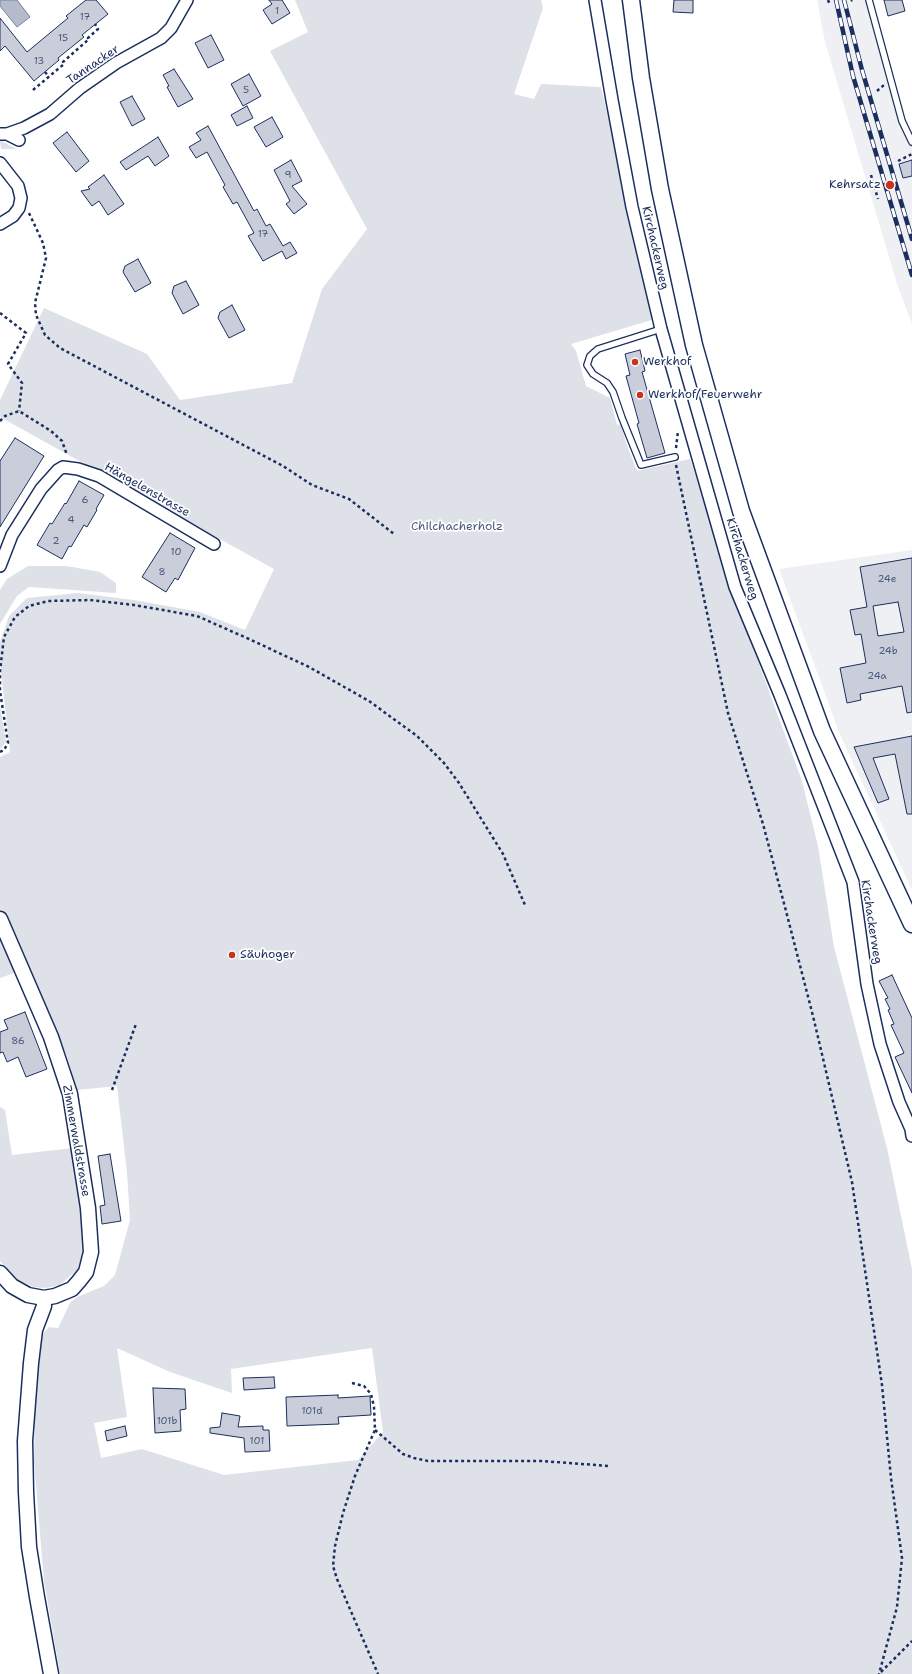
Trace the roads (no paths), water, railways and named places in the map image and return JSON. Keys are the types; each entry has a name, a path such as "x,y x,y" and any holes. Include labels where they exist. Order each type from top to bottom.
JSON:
{"main road":[{"path":"631,0 641,78 663,205 694,345 741,511 822,731 912,924"}],"street":[{"name":"Tannacker","path":"4,134 24,128 50,114 80,88 116,63 161,38 171,28 187,0"},
{"name":"Kirchackerweg","path":"595,0 632,207 661,329 735,587 804,756 853,882 867,984 880,1044 899,1102 911,1129 912,1136"},
{"path":"4,134 19,140"},
{"path":"0,163 18,186 21,198 19,208 13,216 0,224"},
{"name":"Hängelenstrasse","path":"0,566 12,535 41,488 58,470 64,467 78,469 99,476 214,544"},
{"name":"Zimmerwaldstrasse","path":"0,919 51,1037 70,1094 90,1225 91,1252 86,1272 72,1289 55,1296 44,1298 28,1295 7,1281 0,1273"},
{"path":"44,1298 44,1306 36,1330 31,1363 25,1441 26,1492 30,1554 51,1674"}],"lane":[{"path":"869,0 902,121 912,142"},
{"path":"661,329 598,349 590,356 587,366 593,374 607,383 613,392 641,465 675,458"}],"water":[{"path":"0,0 17,0 30,17 17,27 0,6"}],"railway":[{"path":"836,0 853,76 912,275"},
{"path":"844,0 862,70 912,239"}],"place":[{"name":"Kehrsatz","path":"890,185"},
{"name":"Werkhof","path":"635,362"},
{"name":"Werkhof/Feuerwehr","path":"640,395"},
{"name":"Säuhoger","path":"232,955"}],"park label":[{"name":"Chilchacherholz","path":"457,527"}]}
